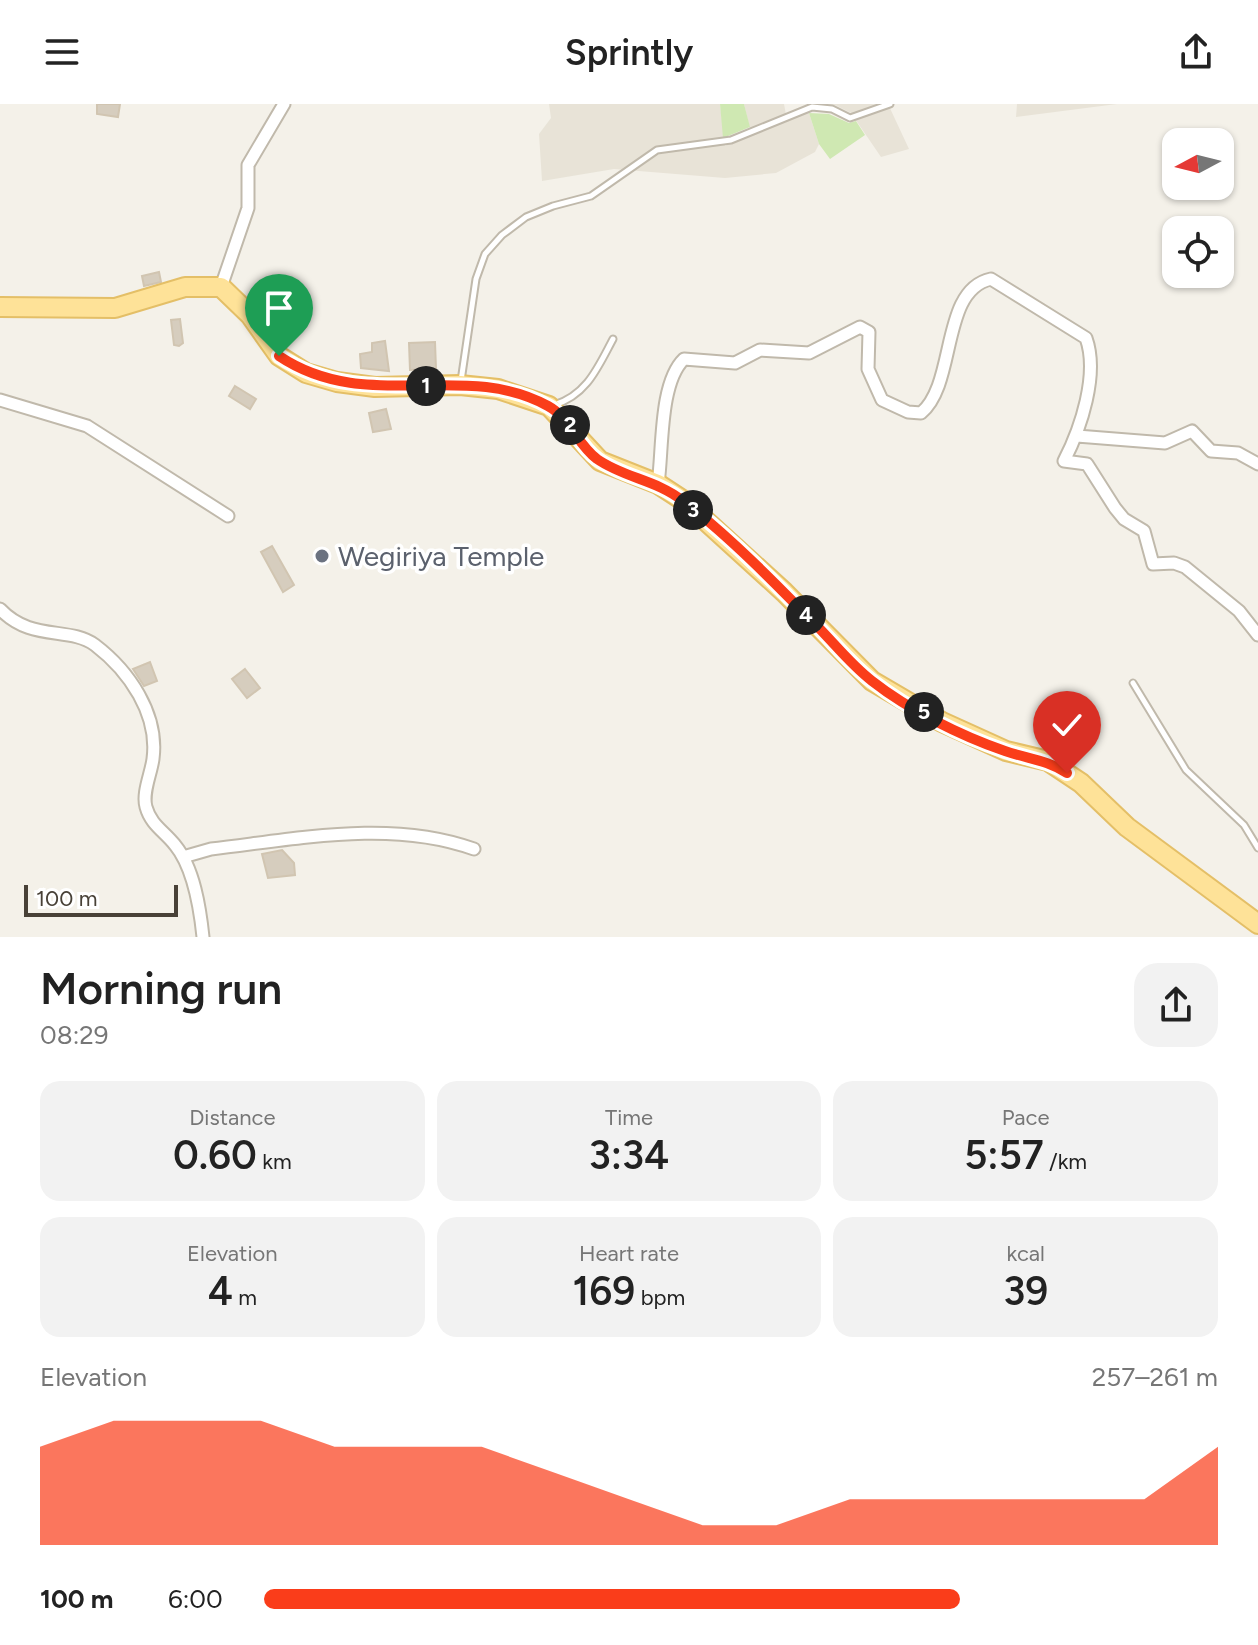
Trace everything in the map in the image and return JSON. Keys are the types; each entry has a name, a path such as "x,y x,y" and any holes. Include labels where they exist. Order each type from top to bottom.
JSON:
{"main road":[{"path":"0,307 115,308 185,287 221,287 250,315 279,356 306,373 337,382 375,387 460,385 498,389 549,406 600,461 658,484 684,501 784,592 872,681 942,722 1006,751 1048,761 1081,783 1127,827 1258,924"}],"street":[{"path":"221,287 248,208 248,165 284,104"},
{"path":"658,484 665,406 676,366 684,359 735,363 760,350 809,353 860,327 869,332 868,369 882,400 908,412 921,413 932,405 938,392 952,331 967,295 979,282 991,279 1086,338 1091,350 1077,436 1064,461 1087,464 1095,471 1115,508 1124,519 1144,531 1153,564 1174,563 1185,567 1239,611 1258,635"},
{"path":"0,400 87,426 228,516"},
{"path":"1077,436 1165,443 1192,431 1211,451 1238,453 1258,464"},
{"path":"0,609 31,631 91,642 123,669 140,697 154,736 144,804 153,824 183,857 201,912 203,937"},
{"path":"183,857 211,849 392,832 444,838 474,849"}],"lane":[{"path":"460,385 480,266 502,235 526,217 591,196 657,150 731,140 812,107 832,109 850,118 890,104"},
{"path":"549,406 574,396 590,382 613,339"},
{"path":"1133,683 1186,770 1244,825 1258,848"}],"shaded area":[{"path":"549,104 720,104 725,146 751,133 744,104 784,104 787,120 809,113 819,144 815,152 776,173 725,178 614,169 542,181 539,134 551,118"},
{"path":"803,104 888,104 909,149 881,157 851,113 835,105"},
{"path":"1017,104 1117,104 1016,117"}],"green space":[{"path":"720,104 744,104 750,127 723,138"},
{"path":"809,113 829,114 849,123 856,121 865,135 830,159 819,144"}],"building":[{"path":"97,104 120,104 118,117 97,114"},
{"path":"159,272 161,282 144,286 142,276"},
{"path":"180,319 183,343 179,346 174,345 171,320"},
{"path":"385,341 389,371 361,368 360,354 372,352 372,343"},
{"path":"435,342 436,369 410,370 409,343"},
{"path":"235,386 256,399 250,409 229,396"},
{"path":"386,409 391,429 373,432 369,413"},
{"path":"272,546 294,585 283,592 261,552"},
{"path":"150,662 157,681 144,686 133,669"},
{"path":"245,669 260,688 247,698 232,679"},
{"path":"282,850 294,863 295,875 268,878 262,854"}],"place":[{"name":"Wegiriya Temple","path":"322,556"}],"route":[{"path":"279,356 306,373 337,382 375,387 460,385 498,389 549,406 569,425 588,452 609,467 658,484 684,501 784,592 872,681 942,722 1006,751 1048,761 1067,773"}]}
